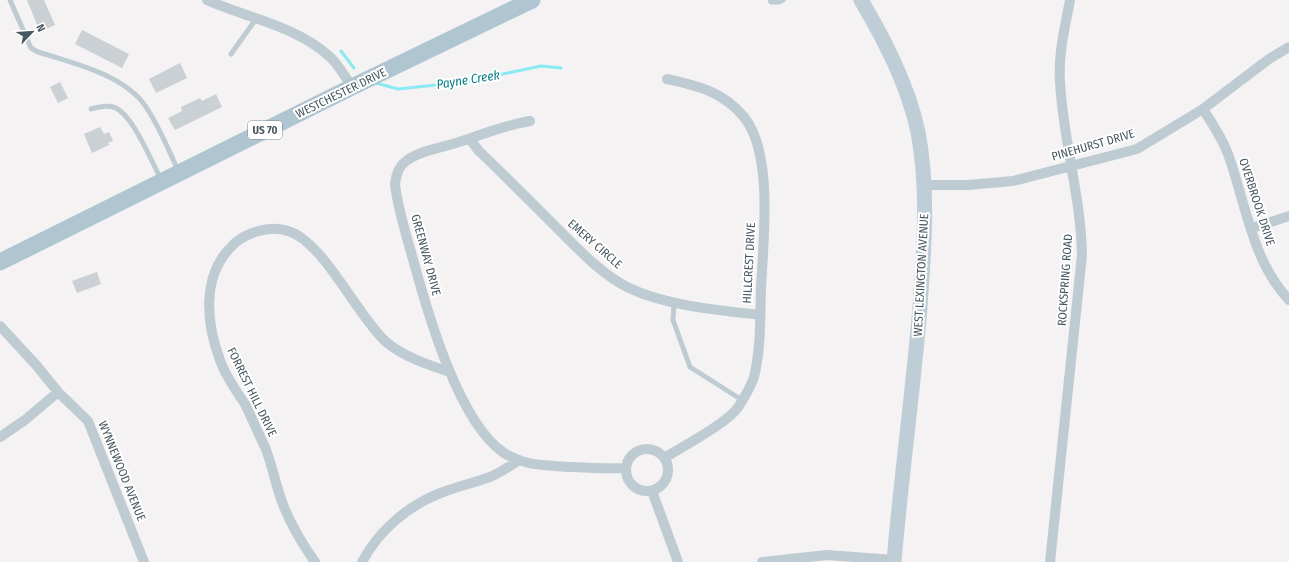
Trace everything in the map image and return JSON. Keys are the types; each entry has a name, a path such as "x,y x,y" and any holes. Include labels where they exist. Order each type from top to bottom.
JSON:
{"main road":[{"name":"WESTCHESTER DRIVE","path":"0,262 352,87 532,0"}],"street":[{"path":"207,0 286,30 310,42 331,57 352,87"},
{"name":"WEST LEXINGTON AVENUE","path":"861,0 900,72 918,132 925,185 924,253 916,354 894,561"},
{"name":"ROCKSPRING ROAD","path":"1050,562 1082,263 1082,229 1066,135 1060,80 1061,56 1070,0"},
{"name":"PINEHURST DRIVE","path":"925,185 968,185 1013,181 1137,148 1203,109 1270,59 1289,47"},
{"name":"HILLCREST DRIVE","path":"664,458 711,430 738,408 754,378 758,348 765,199 760,157 753,134 744,118 728,101 712,91 667,79"},
{"name":"OVERBROOK DRIVE","path":"1203,109 1228,153 1252,228 1257,249 1265,267 1278,289 1289,300"},
{"name":"GREENWAY DRIVE","path":"530,121 510,124 470,139 410,158 399,168 396,175 395,184 407,239 427,308 450,372 467,406 492,442 504,453 542,467 626,468"},
{"name":"EMERY CIRCLE","path":"470,139 478,150 500,172 606,274 629,288 675,301 714,309 760,315"},
{"path":"1252,228 1289,216"},
{"name":"FORREST HILL DRIVE","path":"315,562 290,521 266,450 246,406 226,374 214,341 210,325 210,292 214,270 220,259 227,250 248,234 262,230 287,230 306,240 316,251 370,324 386,341 404,353 450,372"},
{"name":"WYNNEWOOD AVENUE","path":"0,326 37,366 58,392 88,421 144,562"},
{"path":"0,437 25,420 58,392"},
{"path":"652,450 664,458 668,471 667,477 664,483 652,491 646,491 633,486 629,481 626,468 632,455 638,451 652,450"},
{"path":"362,562 378,537 402,515 420,503 438,494 491,476 520,460"},
{"path":"652,491 678,562"},
{"path":"762,562 826,555 894,561"}],"lane":[{"path":"10,0 31,48 38,52 87,68 131,89 146,107 180,173"},
{"path":"770,0 771,2 779,2 783,0"},
{"path":"231,54 256,19"},
{"path":"91,109 104,106 114,107 121,111 130,122 162,181"},
{"path":"675,301 673,320 690,367 742,400"}],"building":[{"path":"27,0 44,0 55,25 40,32"},
{"path":"82,30 129,54 122,68 75,44"},
{"path":"180,63 187,78 156,93 149,79"},
{"path":"60,82 68,98 58,103 50,87"},
{"path":"216,94 222,107 175,130 168,118 182,111 181,107 200,98 202,101"},
{"path":"100,127 104,134 109,132 113,141 108,143 109,145 92,153 84,134"},
{"path":"97,272 101,284 77,293 72,281"}],"waterway":[{"name":"Payne Creek","path":"341,51 354,68"},
{"name":"Payne Creek","path":"376,83 398,89 465,82 541,66 561,68"}]}
